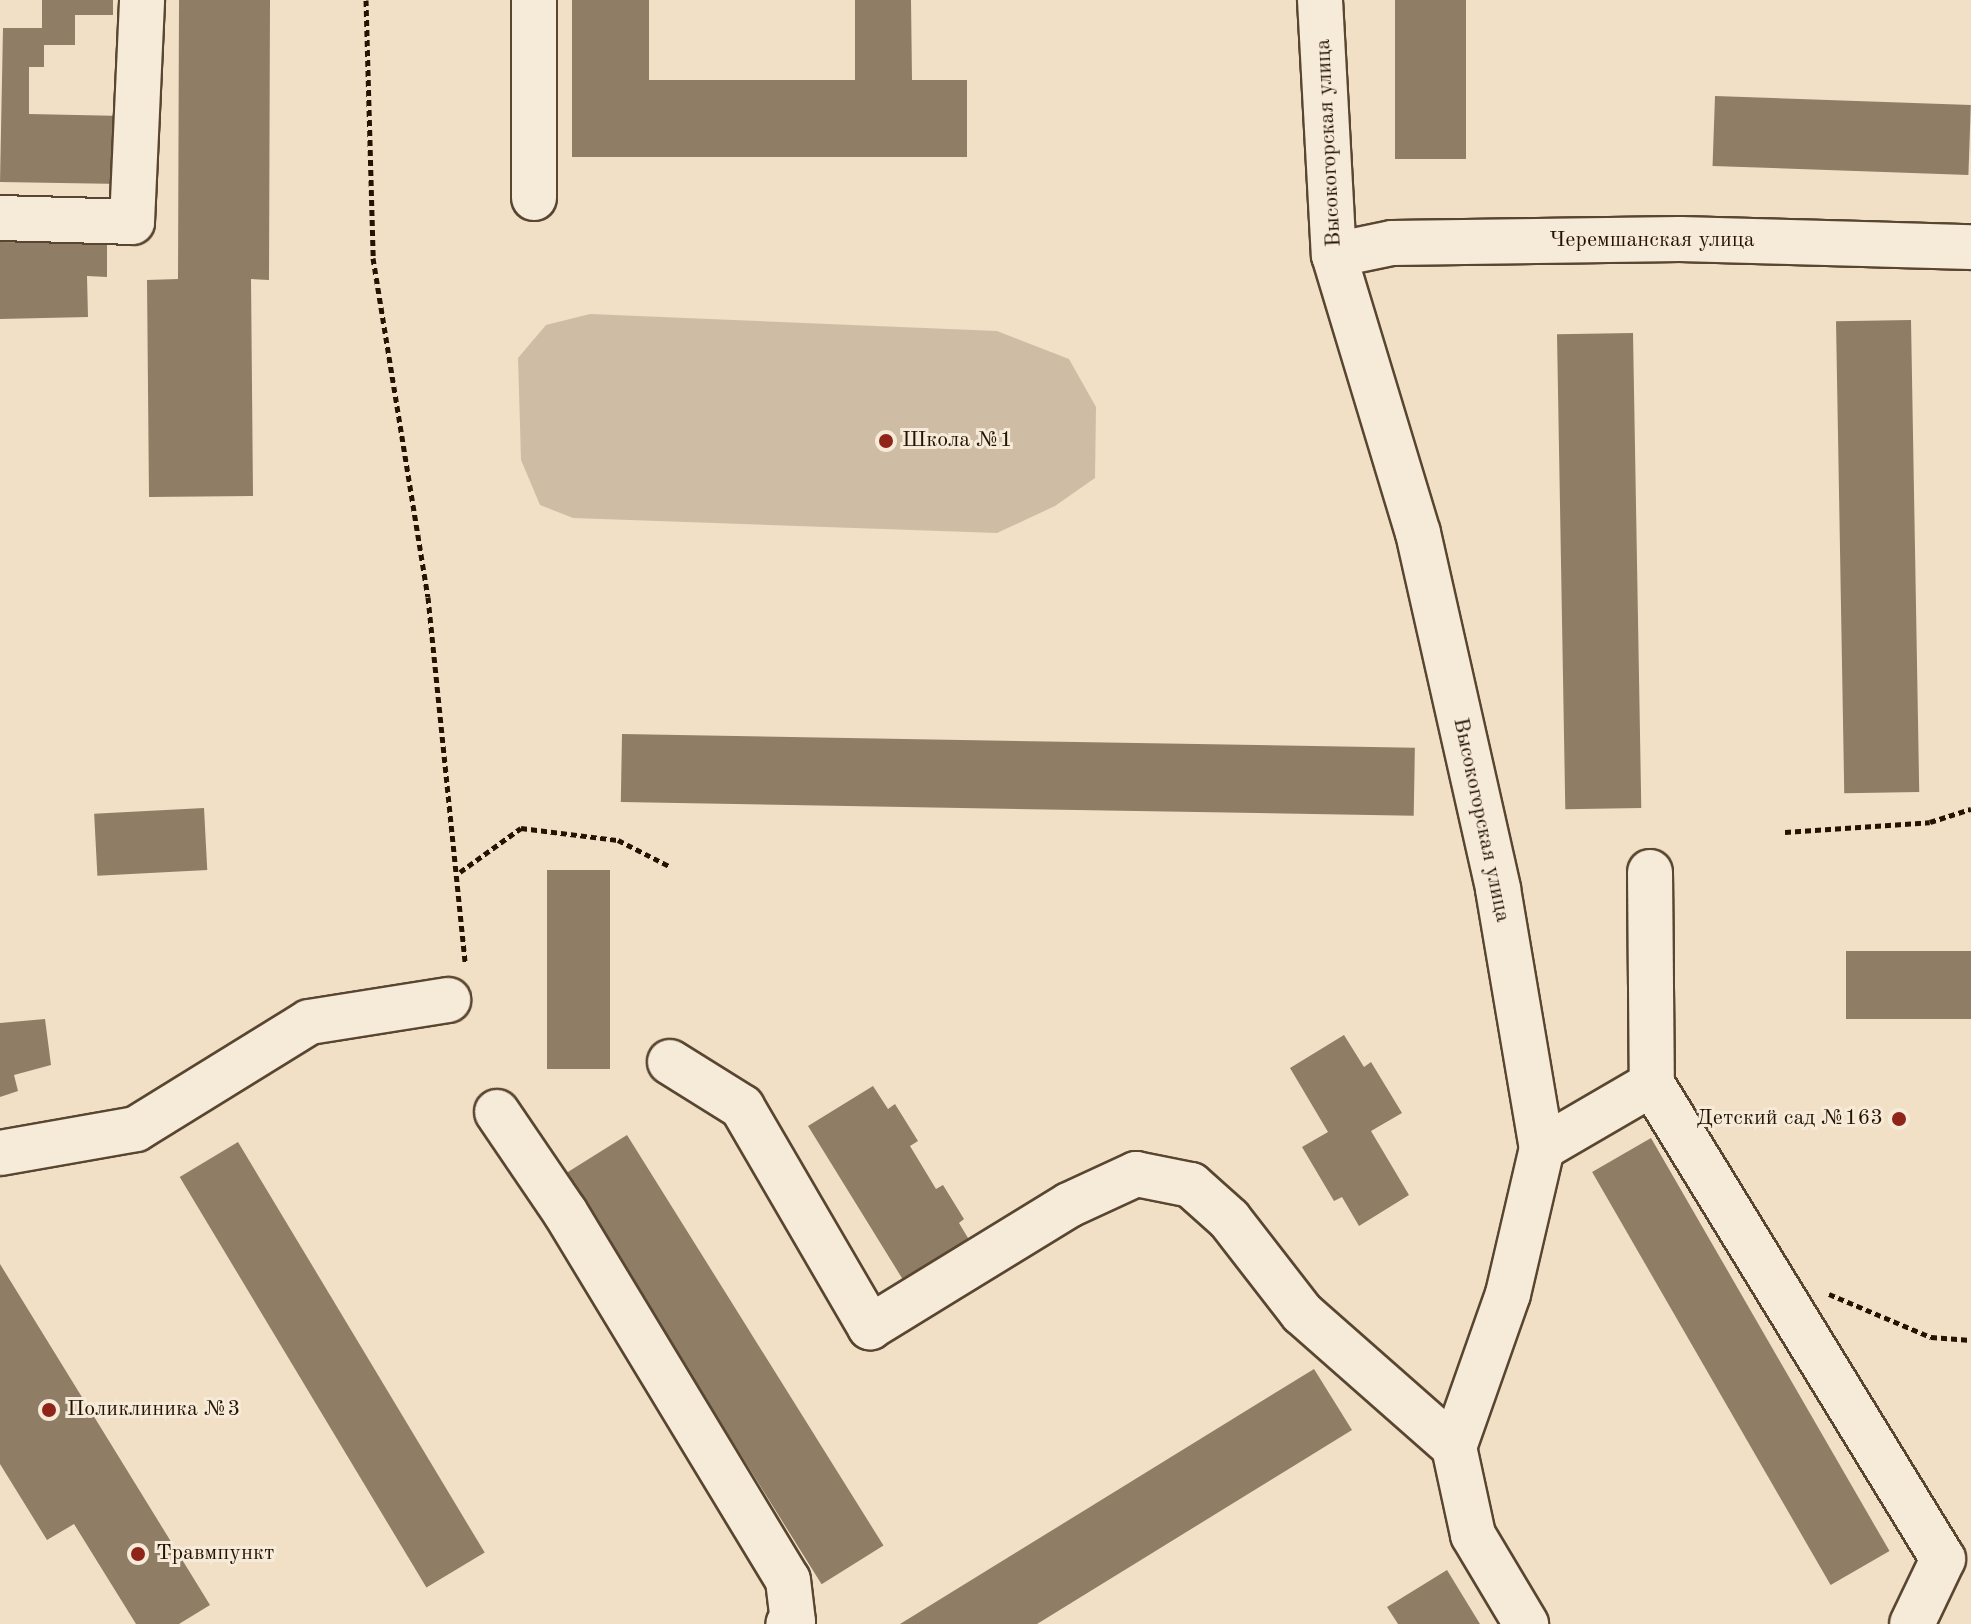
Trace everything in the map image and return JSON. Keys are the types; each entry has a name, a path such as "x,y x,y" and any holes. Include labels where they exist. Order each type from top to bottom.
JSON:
{"street":[{"path":"0,218 132,222 142,0"},
{"path":"534,0 534,198"},
{"name":"Высокогорская улица","path":"1320,0 1334,255 1418,533 1498,889 1542,1148 1508,1294 1454,1447"},
{"name":"Черемшанская улица","path":"1334,255 1392,243 1680,239 1971,247"},
{"path":"1650,872 1652,1084 1943,1559 1912,1624"},
{"path":"0,1153 136,1129 309,1022 448,1000"},
{"path":"670,1062 742,1107 870,1327 1069,1205 1136,1174 1191,1185 1229,1219 1302,1313 1454,1447 1473,1535 1526,1624"},
{"path":"1542,1148 1652,1084"},
{"path":"497,1112 565,1212 788,1580 793,1622 788,1624"}],"path":[{"path":"366,0 373,258 428,597 460,872 466,962 448,1000"},
{"path":"1785,832 1930,822 1971,809"},
{"path":"460,872 521,828 618,840 669,866"},
{"path":"1820,1290 1931,1337 1971,1340"}],"shaded area":[{"path":"590,314 997,331 1069,359 1096,407 1095,478 1055,506 997,533 573,518 540,505 521,460 518,358 546,325"}],"building":[{"path":"42,0 113,0 113,15 75,15 75,45 44,45 44,67 29,67 29,114 124,116 122,184 0,182 3,28 42,28"},
{"path":"179,0 270,0 269,280 251,279 253,496 149,497 147,280 178,279"},
{"path":"572,0 649,0 649,80 855,80 855,0 911,0 912,80 967,80 967,157 572,157"},
{"path":"1395,0 1466,0 1466,159 1395,159"},
{"path":"1715,96 1971,105 1968,175 1713,166"},
{"path":"0,242 107,243 107,277 87,276 88,317 0,319"},
{"path":"1911,320 1919,792 1844,793 1836,321"},
{"path":"1633,333 1641,808 1565,809 1557,334"},
{"path":"622,734 1415,748 1414,816 621,802"},
{"path":"204,808 207,870 97,876 94,814"},
{"path":"547,870 610,870 610,1069 547,1069"},
{"path":"1846,951 1971,951 1971,1019 1846,1019"},
{"path":"45,1019 51,1065 14,1075 18,1091 0,1097 0,1023"},
{"path":"1344,1035 1364,1067 1371,1062 1402,1113 1371,1131 1409,1195 1359,1226 1342,1197 1334,1201 1302,1147 1328,1132 1290,1068"},
{"path":"873,1086 888,1109 895,1104 918,1141 910,1146 936,1189 943,1185 964,1219 959,1223 971,1243 905,1283 808,1126"},
{"path":"627,1135 883,1545 822,1584 565,1174"},
{"path":"1651,1138 1890,1551 1831,1585 1592,1172"},
{"path":"238,1142 485,1553 426,1588 180,1177"},
{"path":"0,1264 210,1605 179,1624 136,1624 74,1524 47,1540 0,1464"},
{"path":"1314,1369 1352,1430 1037,1624 900,1624"},
{"path":"1447,1570 1480,1624 1398,1624 1387,1607"}],"place":[{"name":"Школа №1","path":"886,441"},
{"name":"Детский сад №163","path":"1899,1119"},
{"name":"Поликлиника №3","path":"49,1410"},
{"name":"Травмпункт","path":"138,1554"}]}
